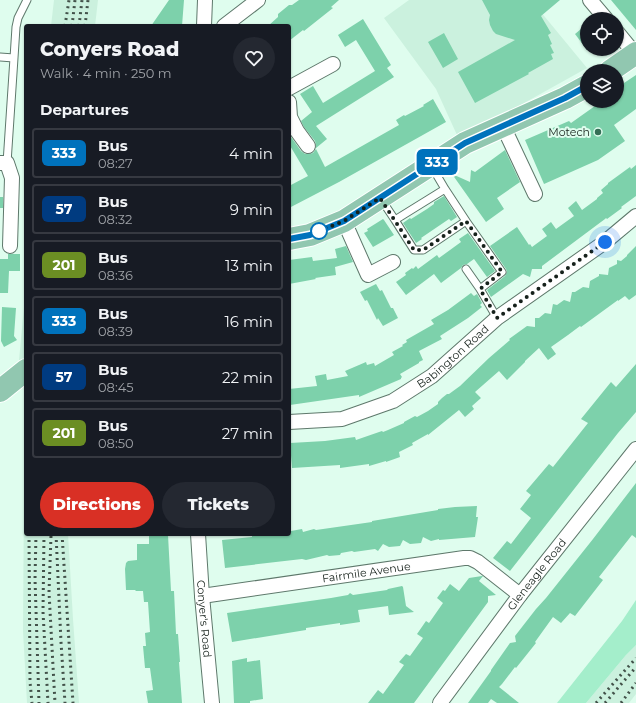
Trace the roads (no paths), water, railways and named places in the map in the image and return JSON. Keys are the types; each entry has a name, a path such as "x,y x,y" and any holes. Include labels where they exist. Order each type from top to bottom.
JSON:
{"main road":[{"path":"620,64 635,53"},
{"path":"291,239 310,235 344,221 465,143 580,90"},
{"path":"0,391 24,372"}],"street":[{"path":"204,24 205,0"},
{"path":"227,24 258,0"},
{"path":"590,0 600,12"},
{"path":"624,40 635,53"},
{"path":"291,87 333,64"},
{"path":"291,119 297,131 308,146"},
{"path":"503,126 535,194"},
{"path":"4,163 12,178 10,246"},
{"name":"Babington Road","path":"291,422 342,419 393,401 432,376 497,318 605,242 636,216"},
{"path":"344,221 368,274 393,262"},
{"name":"Gleneagle Road","path":"440,703 520,595 636,448"},
{"name":"Conyer's Road","path":"198,536 212,703"},
{"name":"Fairmile Avenue","path":"202,596 464,558 470,558 478,562 520,595"}],"lane":[{"path":"4,163 16,27 18,18 27,0"},
{"path":"0,58 14,58"},
{"path":"431,166 466,221 502,272 480,289"},
{"path":"395,220 445,189"},
{"path":"380,198 414,250 423,250 466,221"},
{"path":"466,269 497,318"}],"railway":[{"path":"65,24 69,0"},
{"path":"72,24 75,0"},
{"path":"79,24 82,0"},
{"path":"85,24 88,0"},
{"path":"29,536 30,682 32,703"},
{"path":"36,536 35,579 39,703"},
{"path":"44,536 43,612 48,703"},
{"path":"51,536 49,592 55,703"},
{"path":"56,536 65,703"},
{"path":"62,536 73,703"},
{"path":"596,703 636,658"},
{"path":"605,703 636,667"},
{"path":"621,703 636,683"}],"place":[{"name":"Motech","path":"598,132"}]}
